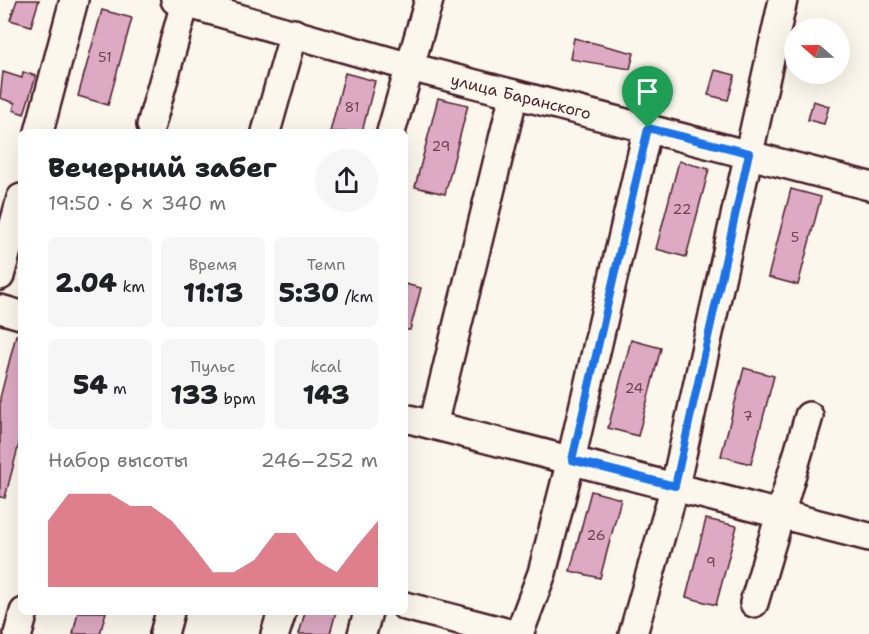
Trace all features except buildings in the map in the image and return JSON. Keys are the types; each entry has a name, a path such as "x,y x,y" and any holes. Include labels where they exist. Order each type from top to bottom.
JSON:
{"street":[{"path":"40,129 74,0"},
{"path":"392,129 429,0"},
{"path":"633,634 675,486 783,0"},
{"path":"151,125 180,1"},
{"name":"улица Баранского","path":"180,1 410,67 749,153 869,186"},
{"path":"267,129 294,33"},
{"path":"433,425 514,94"},
{"path":"519,634 542,573 572,460 648,128"},
{"path":"0,276 18,209"},
{"path":"0,309 18,314"},
{"path":"754,603 809,416"},
{"path":"408,419 869,537"},
{"path":"408,607 513,634"},
{"path":"18,634 23,615"},
{"path":"164,634 169,615"},
{"path":"275,634 281,615"},
{"path":"362,634 367,615"}],"route":[{"path":"648,128 749,153 675,486 572,460 648,128"}]}
